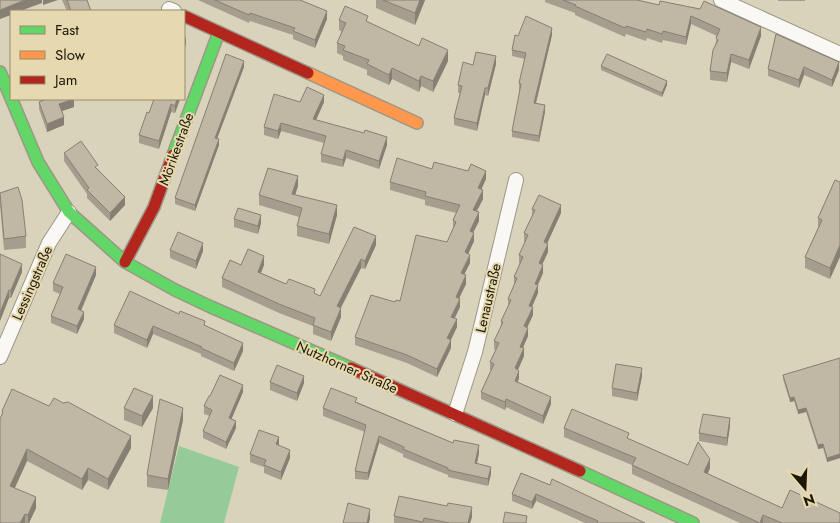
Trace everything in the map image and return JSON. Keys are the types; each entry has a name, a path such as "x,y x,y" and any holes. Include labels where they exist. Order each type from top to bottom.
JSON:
{"main road":[{"path":"185,16 417,123"},
{"name":"Mörikestraße","path":"125,262 154,207 219,32"},
{"name":"Nutzhorner Straße","path":"0,72 10,96"},
{"name":"Nutzhorner Straße","path":"12,100 38,162 69,212 125,262 175,290 211,307 455,414 694,523"}],"street":[{"path":"721,0 840,54"},
{"name":"Lenaustraße","path":"455,414 475,352 516,180"},
{"name":"Lessingstraße","path":"0,356 49,243 69,212"}],"green space":[{"path":"179,446 239,467 224,523 160,523"}],"building":[{"path":"0,0 25,0 0,10"},
{"path":"67,0 87,0 91,10 71,10"},
{"path":"215,0 300,0 327,11 315,40 293,31 295,28 250,13 249,15"},
{"path":"383,0 420,0 415,13"},
{"path":"563,0 637,0 659,5 660,1 700,9 704,1 761,27 749,60 731,54 727,73 710,71 713,50 718,40 716,38 720,29 691,16 686,37 663,31 662,34 647,29 646,32 626,26 625,28"},
{"path":"345,6 368,16 366,21 419,46 422,38 448,50 433,81 421,76 419,81 392,68 389,75 367,64 369,60 343,50 345,46 337,43 346,23 339,20"},
{"path":"526,16 552,28 534,103 545,105 539,136 512,131 521,84 519,83 526,53 512,50 515,35 518,36"},
{"path":"776,34 839,62 832,80 804,67 799,80 768,69"},
{"path":"476,52 496,56 488,88 485,88 477,123 454,118 462,86 458,85 463,62 473,65"},
{"path":"226,54 244,61 215,138 219,139 195,205 175,198"},
{"path":"607,54 667,81 662,93 601,66"},
{"path":"307,87 324,95 313,119 364,133 365,130 387,137 379,161 346,150 343,160 321,154 326,136 281,123 278,131 264,127 274,94 300,102"},
{"path":"44,100 71,100 59,104 64,117 47,124 39,102"},
{"path":"154,100 177,100 175,106 171,104 159,141 139,135 147,112 149,113"},
{"path":"81,141 98,165 95,167 125,197 110,213 87,190 89,188 64,153"},
{"path":"397,158 432,169 434,162 468,171 471,164 486,171 478,188 483,190 473,210 479,212 470,231 474,233 465,252 470,255 461,273 466,275 456,297 460,299 451,317 457,319 447,338 451,340 437,369 407,355 355,337 371,295 395,302 396,300 400,301 416,235 447,242 456,222 453,220 460,205 425,196 426,192 390,182"},
{"path":"268,168 298,176 292,194 337,205 329,234 297,226 302,208 259,195"},
{"path":"835,180 840,182 840,245 830,268 805,257 822,220 818,218"},
{"path":"18,187 22,200 26,236 4,239 0,193"},
{"path":"539,195 561,205 544,242 548,244 539,263 543,265 535,284 538,285 529,306 533,307 524,326 528,328 520,347 524,348 515,368 519,371 515,381 551,397 543,416 506,399 505,402 481,392 494,364 490,362 499,343 494,341 511,300 508,299 517,278 514,277 523,257 519,255 528,235 524,233 535,210 532,209"},
{"path":"238,208 261,215 258,226 234,219"},
{"path":"354,227 376,236 365,261 361,259 337,306 341,308 331,332 313,325 315,318 222,278 230,260 241,265 248,249 264,256 258,272 286,284 289,279 315,289 314,293 320,296"},
{"path":"178,232 203,243 196,261 170,250"},
{"path":"0,254 22,264 0,313"},
{"path":"66,254 96,267 78,309 84,312 77,326 51,316 63,287 53,283"},
{"path":"130,291 179,314 180,311 205,321 204,325 243,343 234,363 153,326 147,340 114,325"},
{"path":"840,358 840,454 827,458 823,444 818,445 806,408 798,410 794,397 790,398 783,375"},
{"path":"616,364 642,368 637,393 612,388"},
{"path":"277,365 304,376 297,393 270,382"},
{"path":"220,375 243,385 229,418 236,421 226,442 203,431 212,410 204,406"},
{"path":"134,388 153,396 142,416 124,408"},
{"path":"331,388 357,398 355,402 453,443 454,440 479,445 475,463 491,467 488,479 448,470 448,468 403,449 404,447 379,436 368,473 355,471 366,425 323,408"},
{"path":"12,389 49,406 54,398 63,403 68,402 131,436 108,479 88,468 82,479 27,449 10,486 36,497 28,515 25,514 20,523 0,523 0,419"},
{"path":"160,399 183,408 168,479 147,475"},
{"path":"572,409 629,433 627,438 688,465 698,442 710,459 704,472 782,508 790,490 840,513 840,523 782,523 763,515 760,523 632,465 636,458 564,428"},
{"path":"703,414 730,418 727,438 699,433"},
{"path":"259,430 279,437 276,444 290,450 281,472 264,465 266,460 250,454"},
{"path":"521,473 550,485 552,479 645,523 597,523 598,521 536,494 532,502 512,494"},
{"path":"399,496 447,506 448,503 472,507 468,523 450,523 424,518 423,522 394,516"},
{"path":"348,503 370,509 367,523 343,523"},
{"path":"505,512 527,516 526,523 503,523"}],"traffic: fast":[{"path":"173,155 219,32"},
{"path":"0,72 10,96"},
{"path":"12,100 38,162 69,212 125,262 175,290 211,307 351,368"},
{"path":"580,471 693,523"}],"traffic: slow":[{"path":"308,73 417,123"}],"traffic: jam":[{"path":"185,16 308,73"},
{"path":"125,262 154,207 173,155"},
{"path":"351,368 580,471"}]}
